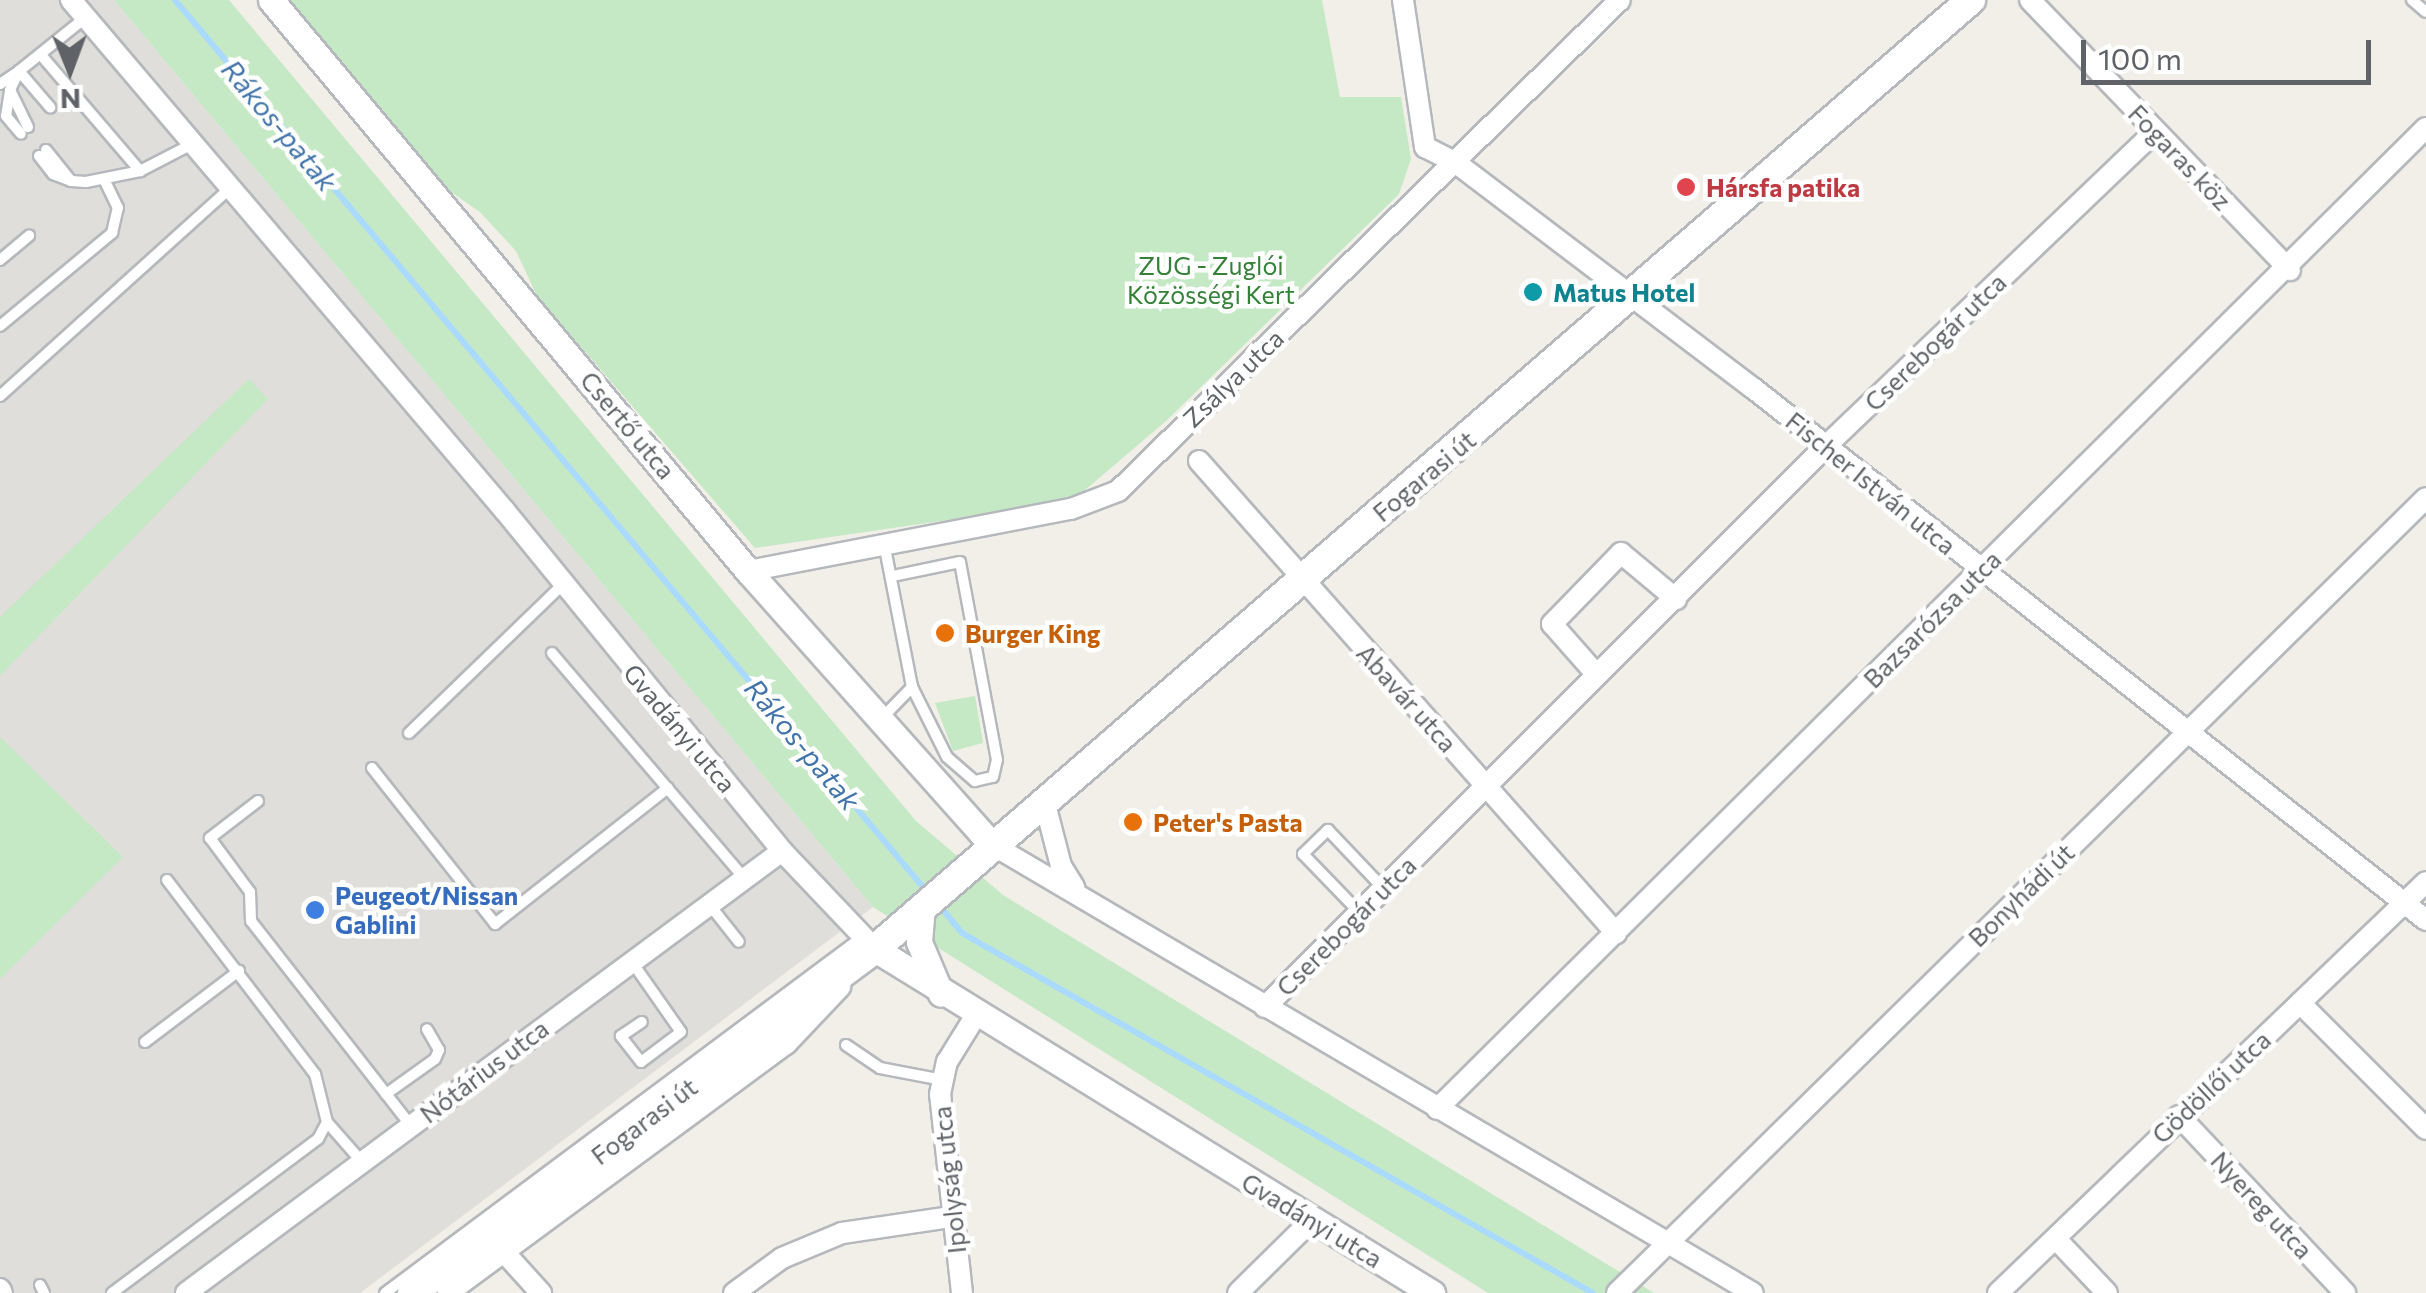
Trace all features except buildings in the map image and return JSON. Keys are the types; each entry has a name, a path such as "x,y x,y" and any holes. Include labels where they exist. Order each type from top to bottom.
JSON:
{"main road":[{"name":"Fogarasi út","path":"412,1293 956,880 992,844 1045,804 1632,298 1971,0"}],"street":[{"name":"Gvadányi utca","path":"70,0 782,851 868,944 976,1016 1432,1293"},
{"name":"Csertő utca","path":"272,0 748,571 992,844"},
{"name":"Fischer István utca","path":"1403,0 1425,147 1454,162 1826,445 1978,572 2426,920"},
{"name":"Zsálya utca","path":"748,571 1071,508 1118,491 1620,0"},
{"name":"Fogaras köz","path":"2030,0 2290,270"},
{"name":"Bazsarózsa utca","path":"1437,1109 1978,572 2290,270 2426,128"},
{"name":"Cserebogár utca","path":"1265,1007 1826,445 2155,132"},
{"name":"Abavár utca","path":"1199,461 1616,933"},
{"name":"Bonyhádi út","path":"1620,1291 2426,498"},
{"path":"1598,675 1552,624 1621,553 1676,598"},
{"path":"1045,804 1060,866 1075,889"},
{"path":"992,844 1075,889 1265,1007 1753,1293"},
{"name":"Nótárius utca","path":"186,1293 782,851"},
{"name":"Gödöllői utca","path":"1998,1293 2426,882"},
{"path":"922,908 919,942 941,994"},
{"name":"Fogarasi út","path":"448,1293 786,1044 868,944"},
{"path":"2300,1003 2426,1128"},
{"name":"Ipolyság utca","path":"962,1293 950,1217 943,1080 976,1016"},
{"name":"Nyereg utca","path":"2178,1116 2344,1293"},
{"path":"734,1293 782,1258 842,1233 950,1217"},
{"path":"1238,1293 1312,1220"},
{"path":"2056,1238 2107,1293"},
{"path":"503,1251 541,1293"}],"lane":[{"path":"2412,0 2426,12"},
{"path":"24,130 5,87 86,18"},
{"path":"40,55 92,124 140,170"},
{"path":"20,71 50,107"},
{"path":"62,149 45,154 72,181 106,180 140,170 192,144"},
{"path":"0,326 112,233 118,208 106,180"},
{"path":"0,396 230,188"},
{"path":"0,260 29,236"},
{"path":"884,543 912,688 947,756 974,781 992,777 997,760 960,562 893,576"},
{"path":"408,733 560,586"},
{"path":"552,653 744,878"},
{"path":"880,722 912,688"},
{"path":"372,768 496,924 668,788"},
{"path":"258,801 210,838 250,892 251,921 410,1126"},
{"path":"1360,912 1303,854 1328,830 1384,889"},
{"path":"166,880 316,1074 327,1122 362,1162"},
{"path":"708,904 739,942"},
{"path":"385,1293 868,944"},
{"path":"631,962 661,1008 679,1023 681,1032 641,1062 621,1036 642,1022"},
{"path":"145,1042 239,971"},
{"path":"386,1094 435,1058 439,1050 427,1028"},
{"path":"846,1045 880,1068 943,1080"},
{"path":"112,1293 318,1139 327,1122"}],"shaded area":[{"path":"0,0 114,0 873,907 360,1293 0,1293"}],"green space":[{"path":"114,0 229,0 916,821 1003,895 1654,1293 1488,1293 873,907"},
{"name":"ZUG - Zuglói Közösségi Kert","path":"286,0 1322,0 1340,97 1401,97 1411,159 1399,194 1166,421 1071,502 755,548 537,296 516,251 480,212 438,183"},
{"path":"249,379 268,399 0,676 0,617"},
{"path":"975,696 983,743 953,751 935,703"},
{"path":"0,737 123,857 0,979"}],"waterway":[{"name":"Rákos-patak","path":"175,0 928,893"},
{"name":"Rákos-patak","path":"937,903 962,933 1593,1293"}],"place":[{"name":"Hársfa patika","path":"1686,187"},
{"name":"Matus Hotel","path":"1533,292"},
{"name":"Burger King","path":"945,633"},
{"name":"Peter's Pasta","path":"1133,822"},
{"name":"Peugeot/Nissan Gablini","path":"315,910"}]}
